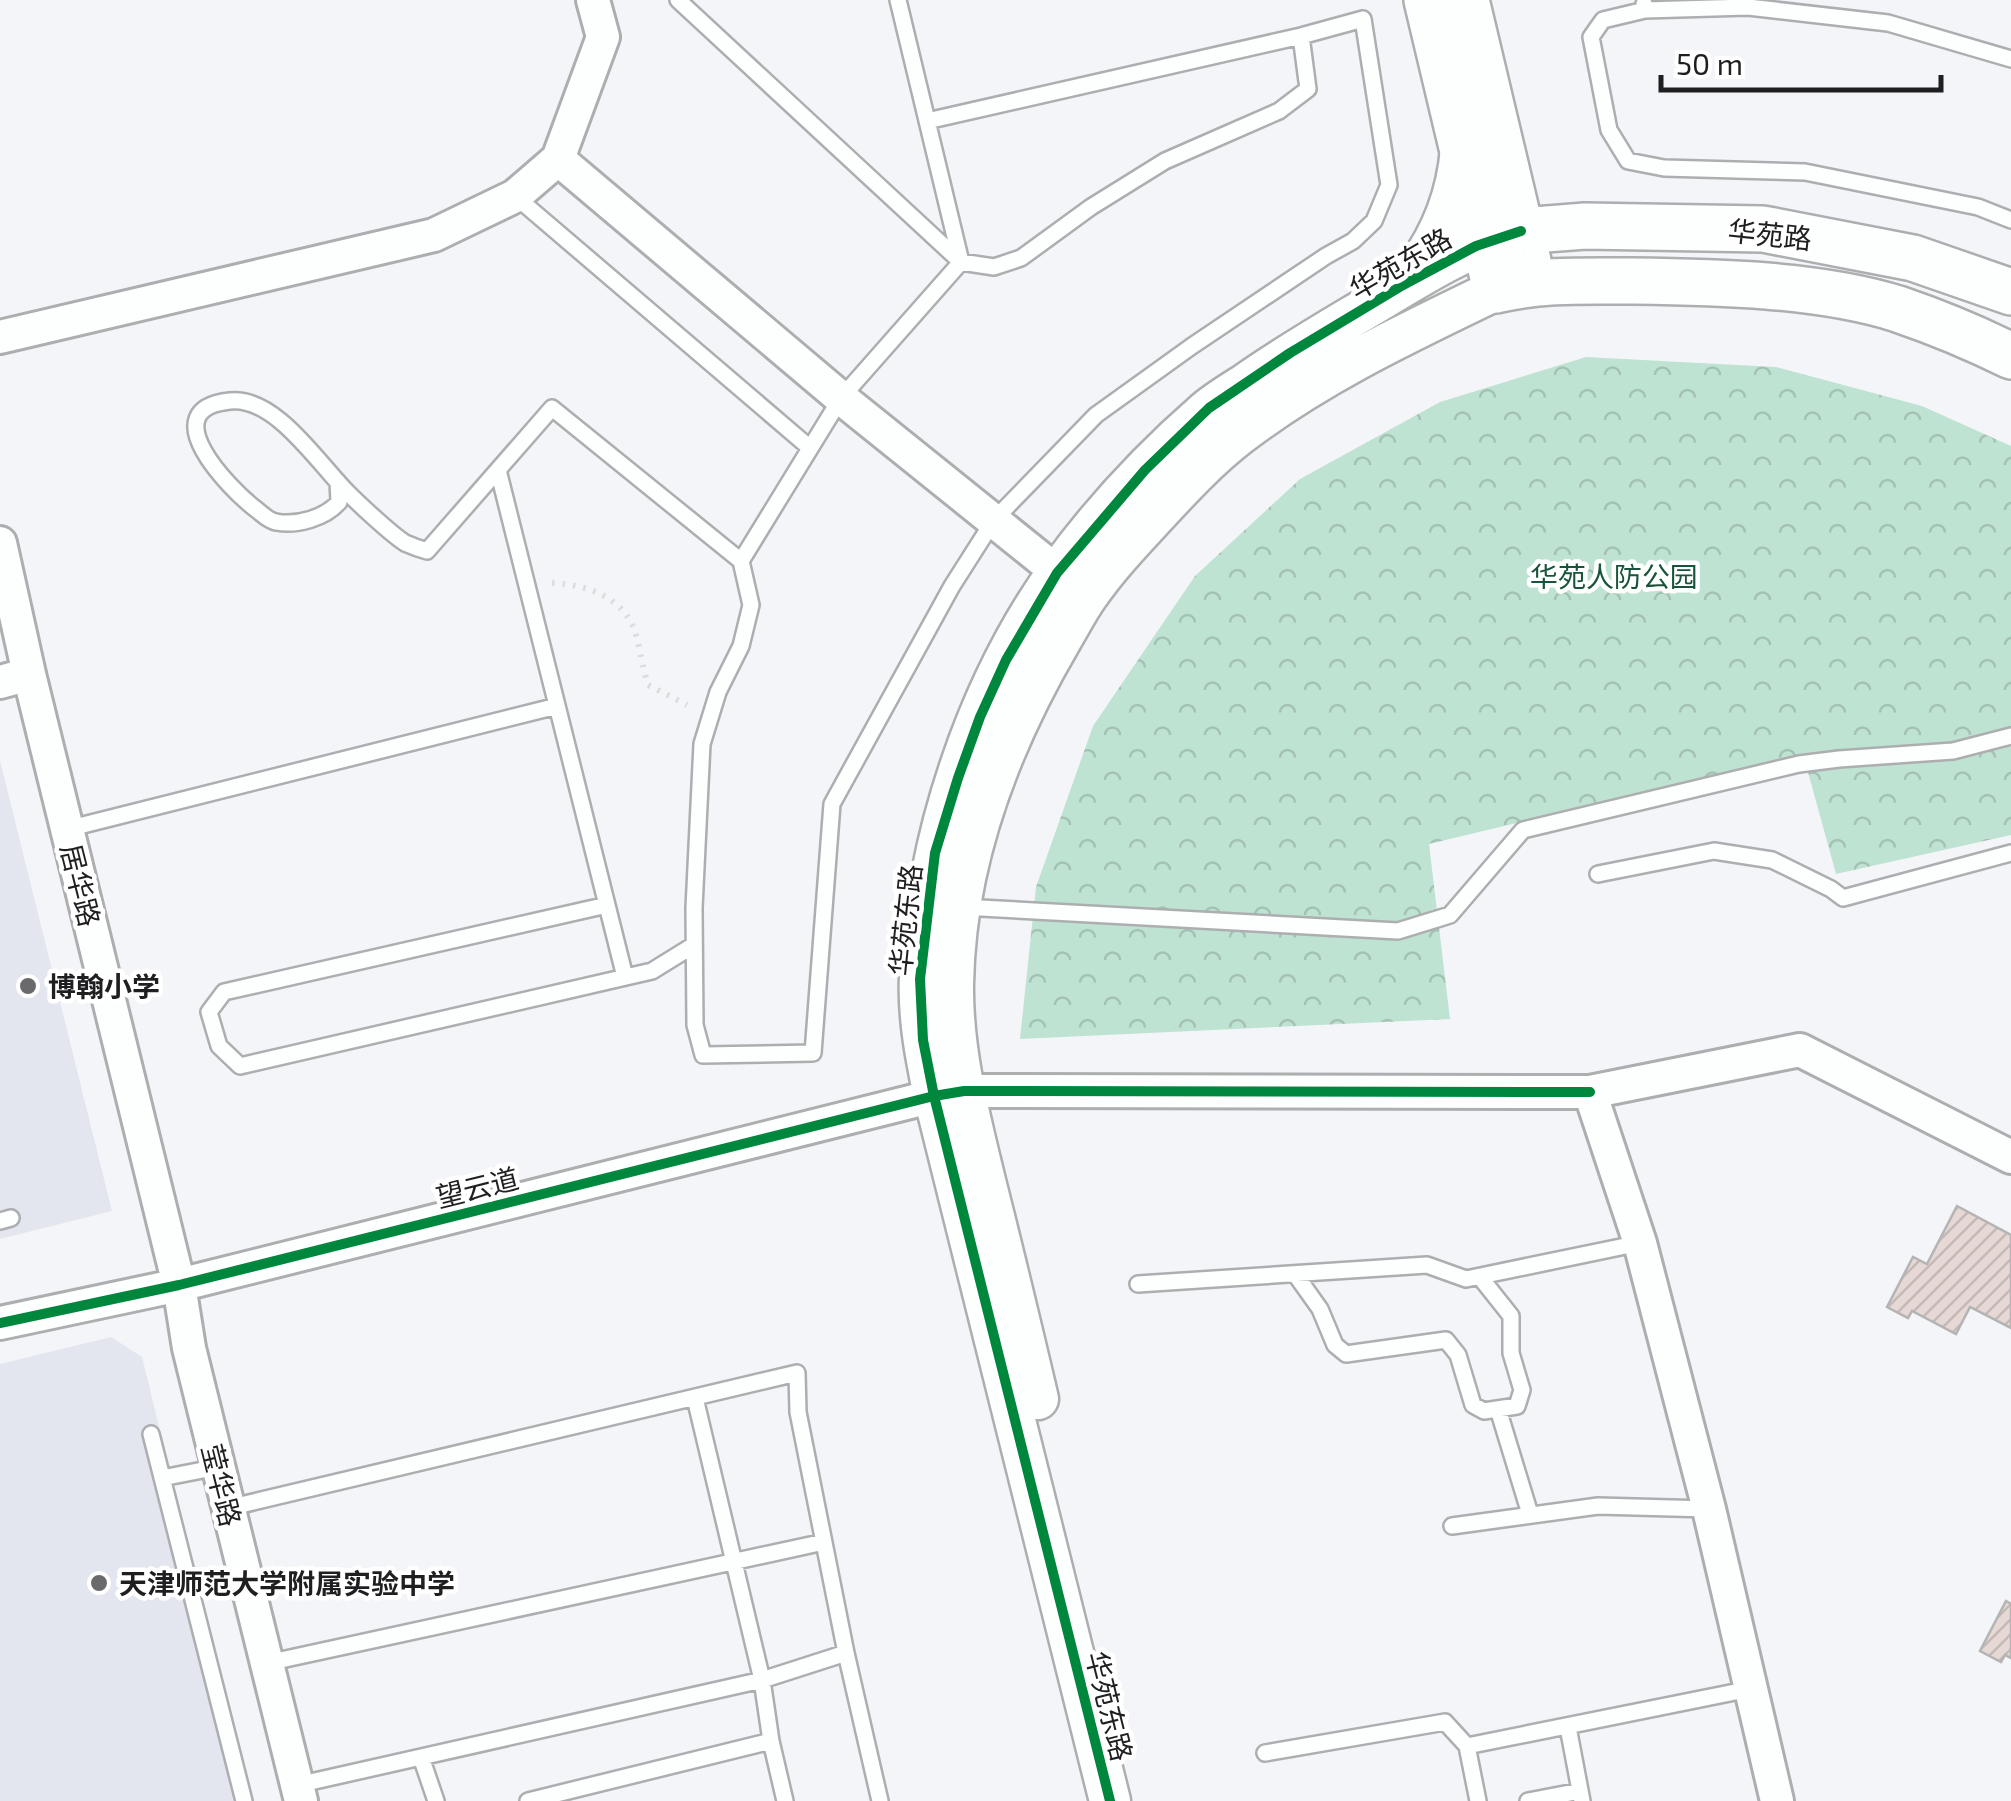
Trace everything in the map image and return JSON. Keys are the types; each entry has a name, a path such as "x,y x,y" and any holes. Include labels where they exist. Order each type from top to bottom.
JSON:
{"main road":[{"path":"1427,0 1479,138"},
{"path":"1466,0 1491,236 1514,286"},
{"name":"华苑路","path":"1491,236 1585,226 1763,229 1912,258 2011,292"},
{"name":"华苑路","path":"1514,286 1670,281 1818,292 1896,308 2011,356"}],"street":[{"path":"0,337 434,235 515,196 558,159 603,38 593,0"},
{"path":"1403,285 1433,244 1446,216 1460,164 1479,138"},
{"path":"558,159 842,398 1072,584"},
{"path":"1418,328 1436,312 1491,236"},
{"name":"华苑东路","path":"1110,1801 949,1094 956,1036 944,905 976,835 998,764 1092,529 1209,408 1290,353 1491,236"},
{"name":"华苑东路","path":"1072,584 1120,555 1176,494 1236,438 1300,392 1418,328 1514,286"},
{"name":"居华路","path":"0,543 15,678 67,829 179,1285"},
{"name":"望云道","path":"0,1323 179,1285 949,1094 1590,1092 1800,1050 2011,1157"},
{"path":"1590,1092 1640,1244 1777,1801"},
{"name":"华苑东路","path":"949,1094 1136,1801"},
{"name":"莹华路","path":"179,1285 189,1348 299,1793"}],"lane":[{"path":"678,0 961,262 994,266 1022,258 1091,207 1165,161 1278,110 1308,88 1301,36"},
{"path":"898,0 961,262"},
{"path":"338,482 339,502 330,512 305,521 273,522 240,498 215,468 198,441 194,426 199,413 215,402 242,400 275,416 338,482 406,543 427,551 552,408 741,561 751,605 741,646 718,692 702,744 695,1025 704,1056 813,1053 832,804 952,586 994,520 1096,415 1192,346 1353,241 1374,221 1390,185 1358,0"},
{"path":"2011,59 1888,22 1748,8 1644,5 1603,20 1591,36 1609,130 1628,161 1664,168 1806,172 1978,207 2011,220"},
{"path":"927,121 1362,19"},
{"path":"515,196 810,448"},
{"path":"741,561 842,398 961,262"},
{"path":"498,470 626,977"},
{"path":"67,829 557,706"},
{"path":"944,905 1398,931 1450,915 1524,830 1799,764 1953,751 2011,736"},
{"path":"1598,874 1714,852 1772,860 1843,898 2011,853"},
{"path":"607,905 224,992 209,1012 219,1046 240,1066 652,971 694,945"},
{"path":"1138,1284 1427,1265 1466,1280 1640,1244"},
{"path":"1295,1274 1320,1310 1335,1344 1346,1354 1446,1340 1458,1355 1473,1405 1484,1411 1517,1406 1522,1390 1511,1354 1512,1316 1480,1277"},
{"path":"228,1508 797,1373 798,1412 880,1801"},
{"path":"695,1398 762,1680 785,1801"},
{"path":"1498,1409 1530,1514"},
{"path":"151,1434 244,1801"},
{"path":"162,1478 218,1467"},
{"path":"1452,1526 1598,1506 1708,1509"},
{"path":"266,1663 824,1542"},
{"path":"299,1793 422,1758 762,1680 846,1653"},
{"path":"1467,1746 1750,1689"},
{"path":"1265,1753 1445,1722 1467,1746 1478,1801"},
{"path":"1528,1801 1581,1796 1568,1726"},
{"path":"528,1801 772,1741"},
{"path":"422,1758 436,1801"}],"path":[{"path":"526,581 577,584 608,596 628,616 637,636 648,685 710,717"}],"shaded area":[{"name":"博翰小学","path":"0,761 112,1211 0,1239"},
{"name":"天津师范大学附属实验中学","path":"111,1337 142,1357 251,1801 0,1801 0,1364"}],"green space":[{"name":"华苑人防公园","path":"1586,357 1776,367 1922,406 2011,446 2011,835 1836,874 1803,754 1429,844 1450,1019 1020,1039 1036,887 1093,726 1195,576 1300,479 1440,402"}],"building":[{"path":"1957,1206 2011,1235 2011,1328 1970,1307 1956,1334 1912,1311 1908,1318 1887,1307 1913,1257 1927,1264"},
{"path":"2006,1601 2011,1604 2011,1658 2005,1655 2001,1662 1980,1651"}],"cycle path":[{"path":"1110,1801 923,1040 920,979 935,853 980,717 1006,660 1057,573 1145,470 1209,408 1290,353 1476,246 1521,231"},
{"path":"0,1323 179,1285 964,1091 1590,1092"}],"place":[{"name":"博翰小学","path":"28,986"},
{"name":"天津师范大学附属实验中学","path":"99,1583"}]}
